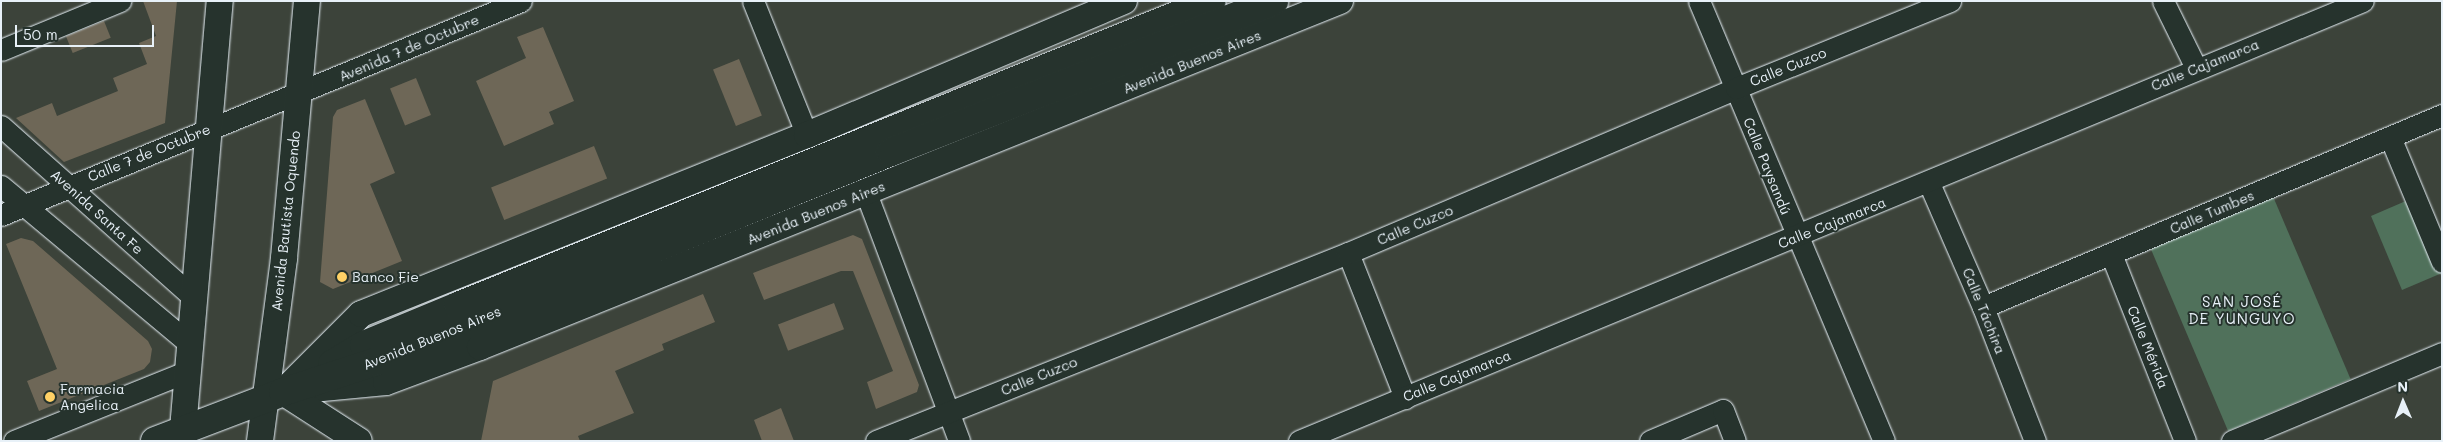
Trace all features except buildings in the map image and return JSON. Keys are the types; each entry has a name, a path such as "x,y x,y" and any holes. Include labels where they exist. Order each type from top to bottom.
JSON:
{"highway":[{"name":"Avenida Buenos Aires","path":"275,395 364,345 1212,1"},
{"name":"Avenida Buenos Aires","path":"155,441 182,436 234,411 275,395 385,358 891,152 1274,1"}],"main road":[{"path":"182,436 186,372 220,1"},
{"name":"Avenida Bautista Oquendo","path":"268,437 275,395 284,258 308,1"},
{"name":"Avenida Buenos Aires","path":"275,395 361,314 807,135 1124,1"},
{"name":"Avenida Buenos Aires","path":"275,395 386,382 866,193 1340,1"},
{"path":"275,395 359,441"},
{"path":"234,411 268,437"}],"street":[{"name":"Avenida 7 de Octubre","path":"298,94 521,1"},
{"path":"753,1 807,135"},
{"name":"Calle Paysandú","path":"1699,1 1796,238 1884,441"},
{"name":"Calle Cuzco","path":"876,441 1348,253 1736,88 1950,1"},
{"path":"2163,1 2196,68"},
{"name":"Calle Cajamarca","path":"1299,441 1929,183 2196,68 2364,1"},
{"path":"1,50 113,2"},
{"name":"Calle 7 de Octubre","path":"1,215 208,128 298,94"},
{"name":"Calle Tumbes","path":"1983,307 2442,116"},
{"name":"Avenida Santa Fe","path":"1,126 193,297"},
{"path":"2390,137 2442,262"},
{"name":"Calle Táchira","path":"1929,183 1983,307 2035,441"},
{"path":"1,186 189,344"},
{"path":"866,193 959,441"},
{"path":"1348,253 1405,398"},
{"name":"Calle Mérida","path":"2111,254 2185,441"},
{"path":"2232,441 2442,353"},
{"path":"14,441 186,372"},
{"path":"1650,441 1723,410 1735,441"}],"green space":[{"path":"2272,194 2351,379 2228,431 2150,246"},
{"path":"2415,197 2442,260 2442,273 2402,290 2371,216"}],"place":[{"name":"Banco Fie","path":"342,277"},
{"name":"Farmacia Angelica","path":"50,397"}],"district":[{"name":"SAN JOSÉ DE YUNGUYO","path":"2242,310"}]}
